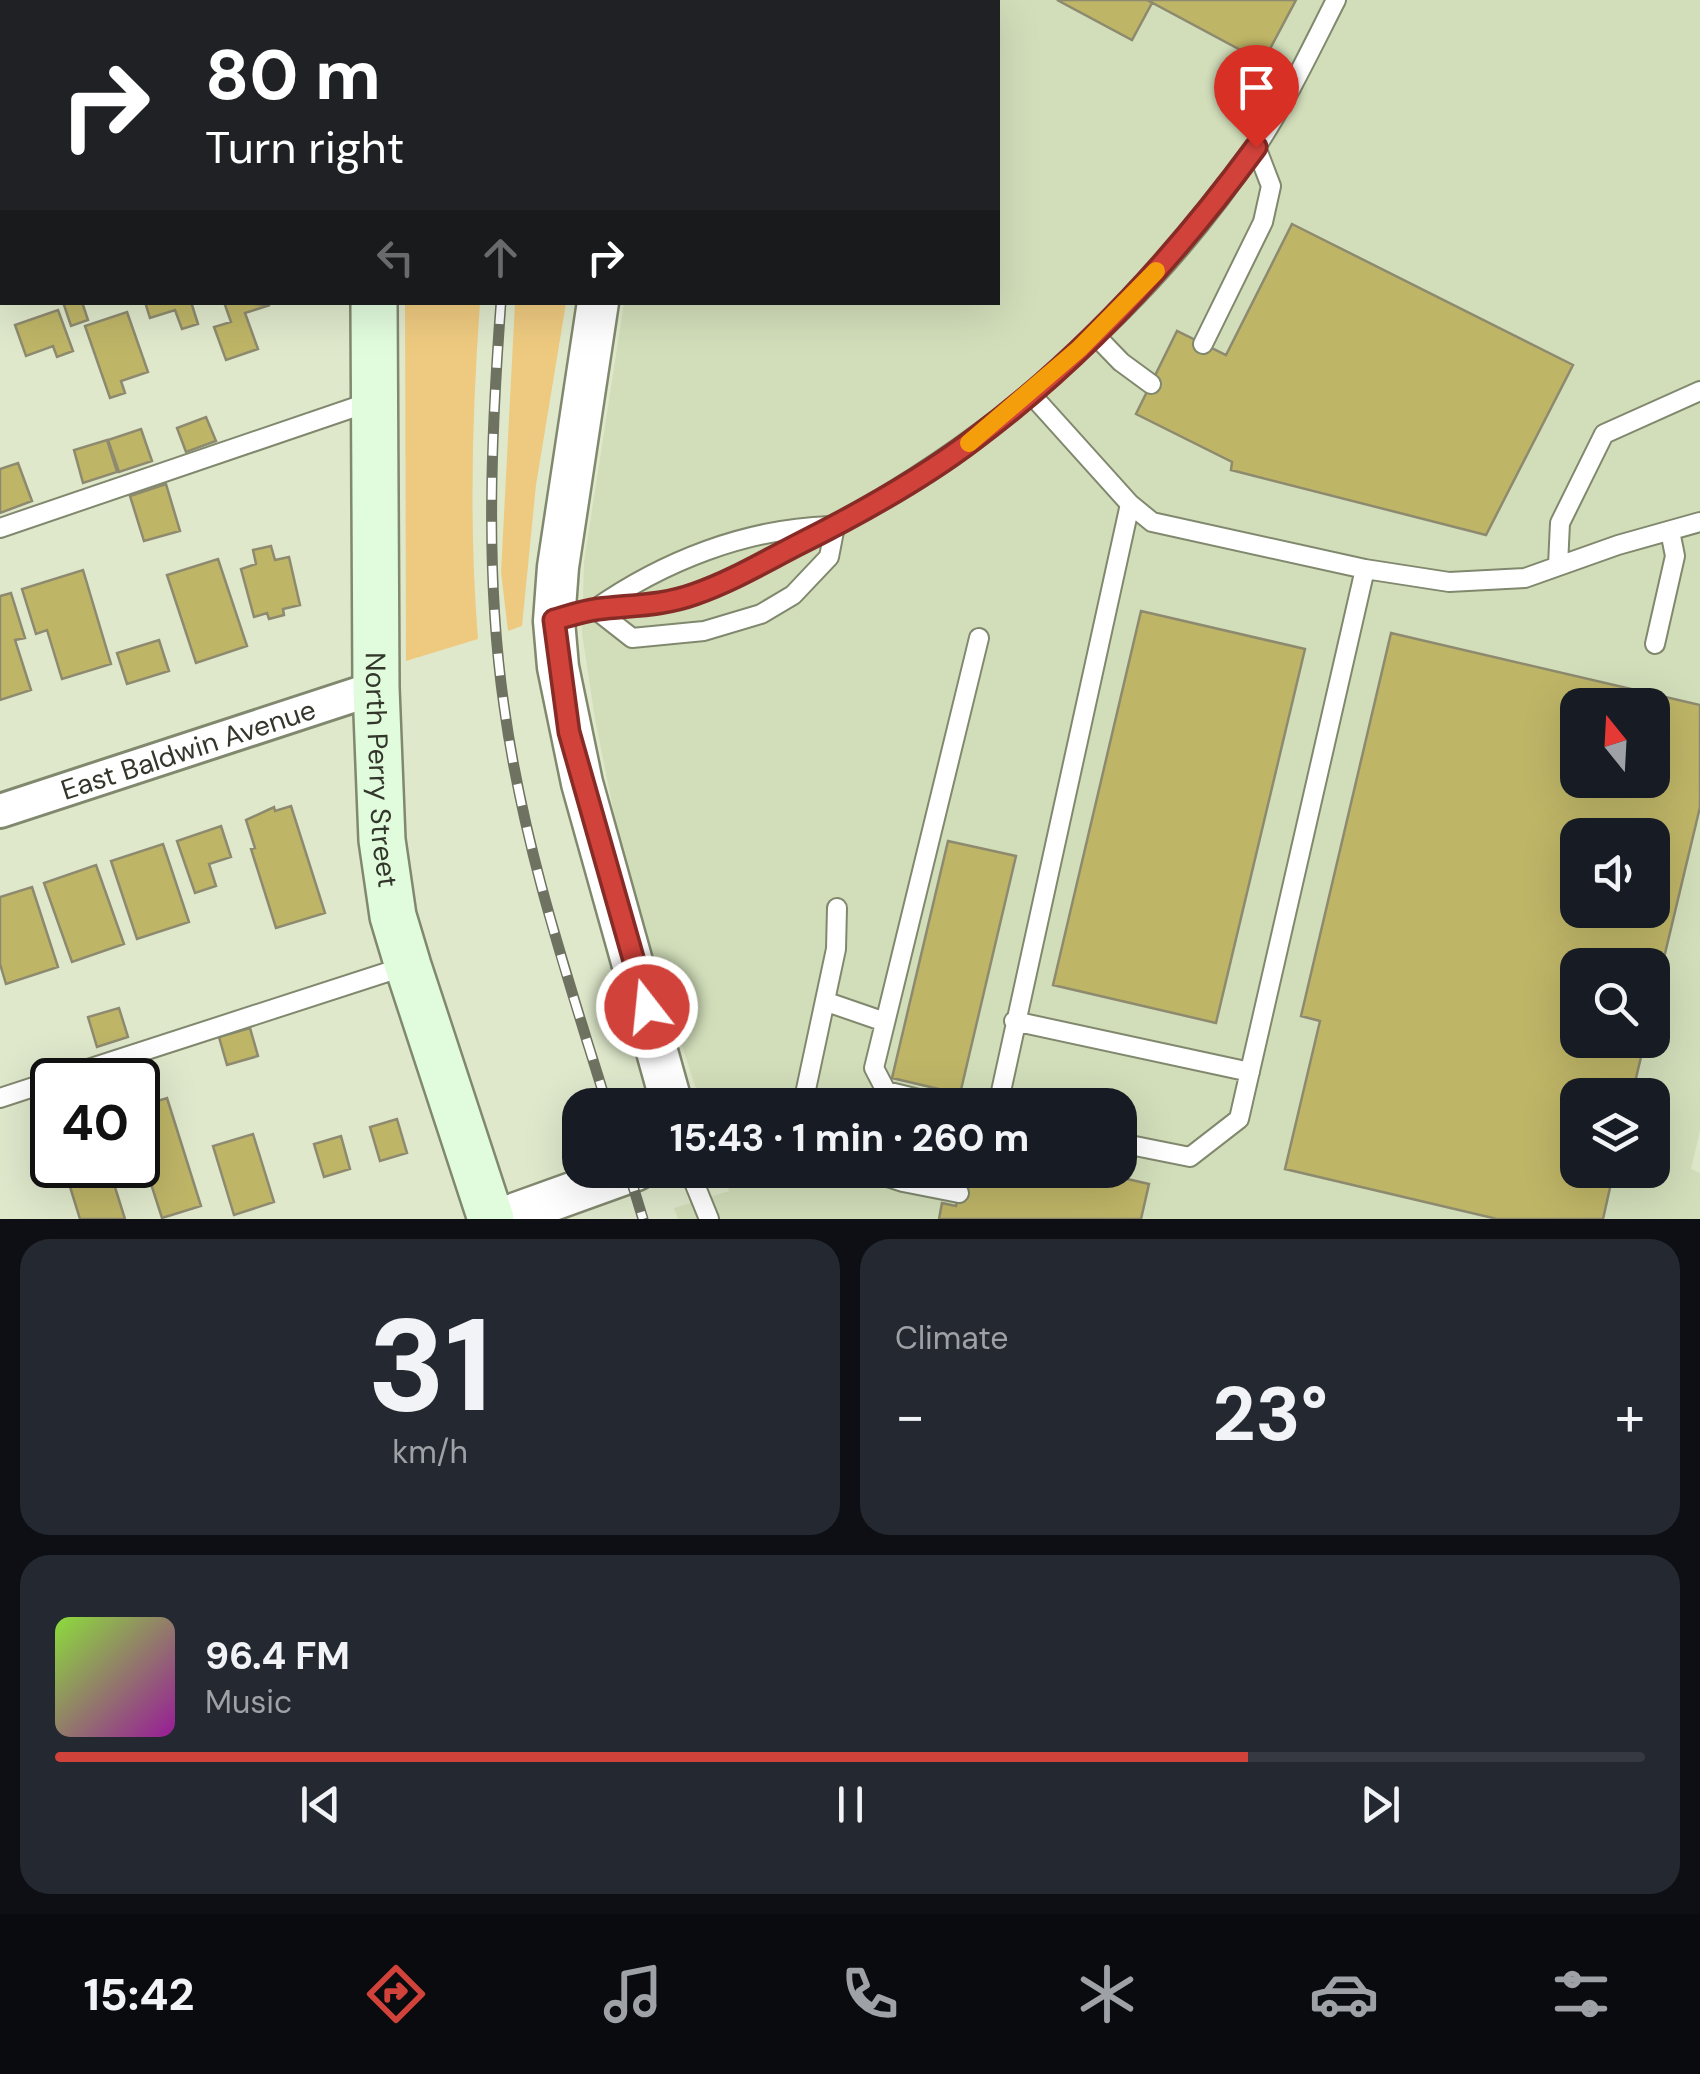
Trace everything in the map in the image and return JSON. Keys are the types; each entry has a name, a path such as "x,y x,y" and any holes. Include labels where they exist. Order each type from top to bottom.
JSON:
{"main road":[{"name":"North Perry Street","path":"374,305 376,688 382,840 394,916 408,966 492,1219"}],"street":[{"path":"598,305 558,568 554,620 569,732 667,1088"},
{"name":"East Baldwin Avenue","path":"0,811 376,688"},
{"path":"500,1219 586,1188"}],"lane":[{"path":"554,620 595,609 644,606 696,594 835,526 972,441 1094,334 1170,257 1256,147 1336,0"},
{"path":"1203,344 1263,222 1271,186 1256,147"},
{"path":"1094,334 1121,362 1151,384"},
{"path":"1558,565 1560,523 1604,434 1700,392"},
{"path":"1030,393 1130,504 1152,522 1365,569 1450,582 1525,578 1700,522"},
{"path":"0,528 374,401"},
{"path":"1001,1088 1130,504"},
{"path":"595,609 633,582 687,558 791,527 835,526"},
{"path":"595,609 632,638 704,630 761,614 793,595 829,557 835,526"},
{"path":"1654,644 1675,556 1670,531"},
{"path":"1137,1146 1190,1157 1239,1119 1365,569"},
{"path":"884,1088 874,1068 980,638"},
{"path":"808,1088 836,949 837,908"},
{"path":"122,1058 408,966"},
{"path":"827,1002 884,1022"},
{"path":"1014,1021 1250,1072"},
{"path":"0,1098 30,1088"},
{"path":"696,1188 709,1219"},
{"path":"937,1188 959,1192"}],"shaded area":[{"path":"1000,0 1700,0 1700,1131 1691,1169 1700,1173 1700,1219 678,1219 674,1208 729,1191 728,1188 1137,1188 1137,1088 696,1088 617,828 582,633 584,562 624,305 1000,305"},
{"path":"405,305 480,305 473,471 478,639 406,661"},
{"path":"515,305 566,305 536,485 522,626 508,631 501,572"}],"building":[{"path":"1057,0 1147,0 1152,3 1132,40"},
{"path":"1147,0 1296,0 1263,62"},
{"path":"1292,224 1573,365 1486,535 1231,470 1232,462 1136,414 1177,331 1226,355"},
{"path":"64,305 83,305 88,320 71,326"},
{"path":"146,305 192,305 198,324 182,329 175,310 150,318"},
{"path":"225,305 270,305 245,313 258,349 226,360 214,327 231,322"},
{"path":"58,310 73,351 57,357 53,346 26,356 15,325"},
{"path":"127,312 148,372 121,381 125,393 110,398 85,326"},
{"path":"206,417 216,441 186,452 177,428"},
{"path":"141,429 152,461 119,472 108,440"},
{"path":"107,440 117,472 83,483 74,450"},
{"path":"18,463 32,501 0,513 0,469"},
{"path":"166,484 180,531 144,541 130,496"},
{"path":"271,546 275,560 289,557 300,605 283,609 284,615 269,619 267,613 254,617 241,569 256,564 253,550"},
{"path":"218,559 247,646 196,663 167,575"},
{"path":"83,570 111,664 62,679 47,630 36,634 22,589"},
{"path":"11,593 25,638 15,640 31,690 0,700 0,596"},
{"path":"1141,611 1305,649 1216,1023 1053,985"},
{"path":"1391,633 1627,688 1560,688 1560,798 1670,798 1670,698 1700,705 1700,807 1666,948 1560,948 1560,1058 1641,1058 1636,1078 1560,1078 1560,1188 1610,1188 1603,1219 1497,1219 1285,1169 1320,1021 1301,1016"},
{"path":"159,640 169,671 127,684 117,653"},
{"path":"291,806 325,913 276,928 246,820 274,807 275,811"},
{"path":"221,826 231,857 209,864 216,886 195,893 177,841"},
{"path":"948,841 1016,856 961,1088 934,1088 892,1078"},
{"path":"163,844 189,922 137,939 111,861"},
{"path":"96,865 124,944 72,962 44,883"},
{"path":"32,887 58,967 6,984 0,964 0,897"},
{"path":"119,1008 128,1037 97,1047 88,1017"},
{"path":"250,1028 258,1056 227,1065 219,1037"},
{"path":"167,1098 201,1206 162,1218 152,1188 160,1188 160,1100"},
{"path":"397,1119 407,1153 380,1161 370,1127"},
{"path":"253,1134 274,1202 234,1215 213,1146"},
{"path":"341,1136 350,1169 324,1177 314,1144"},
{"path":"1137,1181 1149,1184 1141,1219 939,1219 942,1203 956,1206 960,1188 1137,1188"},
{"path":"70,1188 115,1188 125,1219 80,1219"}],"railway":[{"path":"501,305 492,555 504,706 534,858 602,1088"},
{"path":"634,1188 643,1219"}],"slow traffic":[{"path":"969,443 1079,349 1156,271"}],"route":[{"path":"647,1007 569,732 554,620 595,609 677,600 708,590 835,526 930,470 1011,410 1119,310 1170,257 1256,147"}]}
